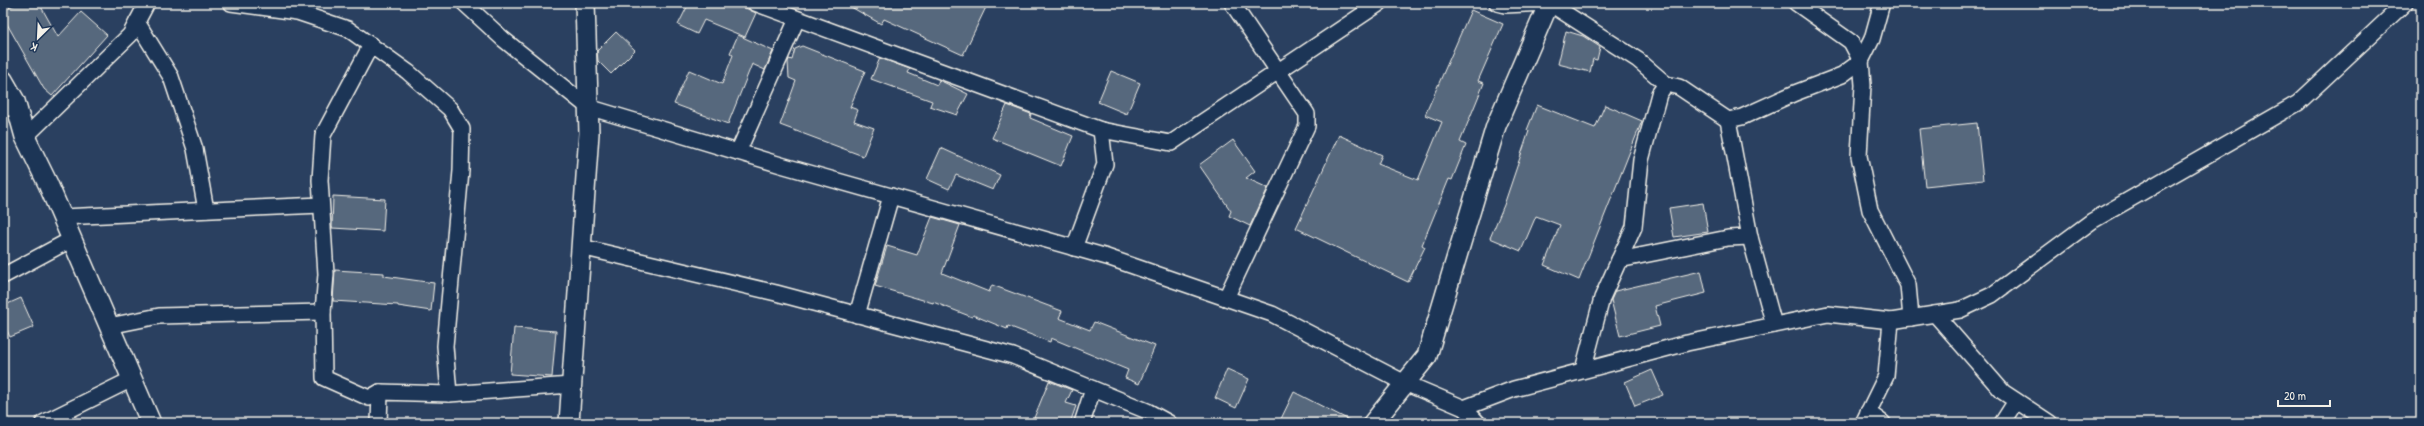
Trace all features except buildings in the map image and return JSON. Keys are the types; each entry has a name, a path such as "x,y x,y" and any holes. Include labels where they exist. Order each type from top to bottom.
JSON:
{"street":[{"path":"25,136 130,35 147,3"},
{"path":"231,3 297,12 348,29 408,72 450,109 462,129 461,171 445,346 449,394"},
{"path":"464,3 503,39 588,106 738,152 1074,248 1272,314 1405,383 1464,408 1478,423"},
{"path":"568,423 589,133 585,3"},
{"path":"755,3 1101,130 1171,143 1380,3"},
{"path":"1226,298 1307,126 1307,114 1280,71 1232,3"},
{"path":"1497,3 1505,6 1549,4 1638,60 1666,84 1679,87 1728,120 1750,237 1774,325"},
{"path":"1796,3 1851,42 1861,61 1863,84 1859,156 1870,210 1908,284 1911,318"},
{"path":"1728,120 1742,117 1795,93 1842,76 1861,61 1872,39 1882,3"},
{"path":"1464,408 1514,389 1687,343 1828,314 1891,321 1960,310 1992,295 2092,221 2298,103 2405,3"},
{"path":"1373,423 1427,356 1496,126 1549,4"},
{"path":"738,152 797,19"},
{"path":"137,22 171,77 195,149 206,210"},
{"path":"370,45 323,135 320,180 326,274 323,312 324,378 368,398 380,392 449,394 571,385"},
{"path":"3,80 9,105 25,136 72,239 151,423"},
{"path":"1583,370 1602,298 1634,227 1641,160 1659,94 1666,84"},
{"path":"1074,248 1105,164 1101,130"},
{"path":"857,315 891,196"},
{"path":"62,217 321,205"},
{"path":"1619,260 1728,238 1750,237"},
{"path":"3,276 72,239"},
{"path":"581,247 857,315 1013,356 1169,423"},
{"path":"109,326 159,316 323,312"},
{"path":"1935,314 2003,392 2050,423"},
{"path":"1883,423 1865,418 1886,376 1891,321"},
{"path":"44,423 132,380"},
{"path":"1082,423 1093,390"},
{"path":"379,423 380,392"},
{"path":"2002,423 2016,401"}]}
